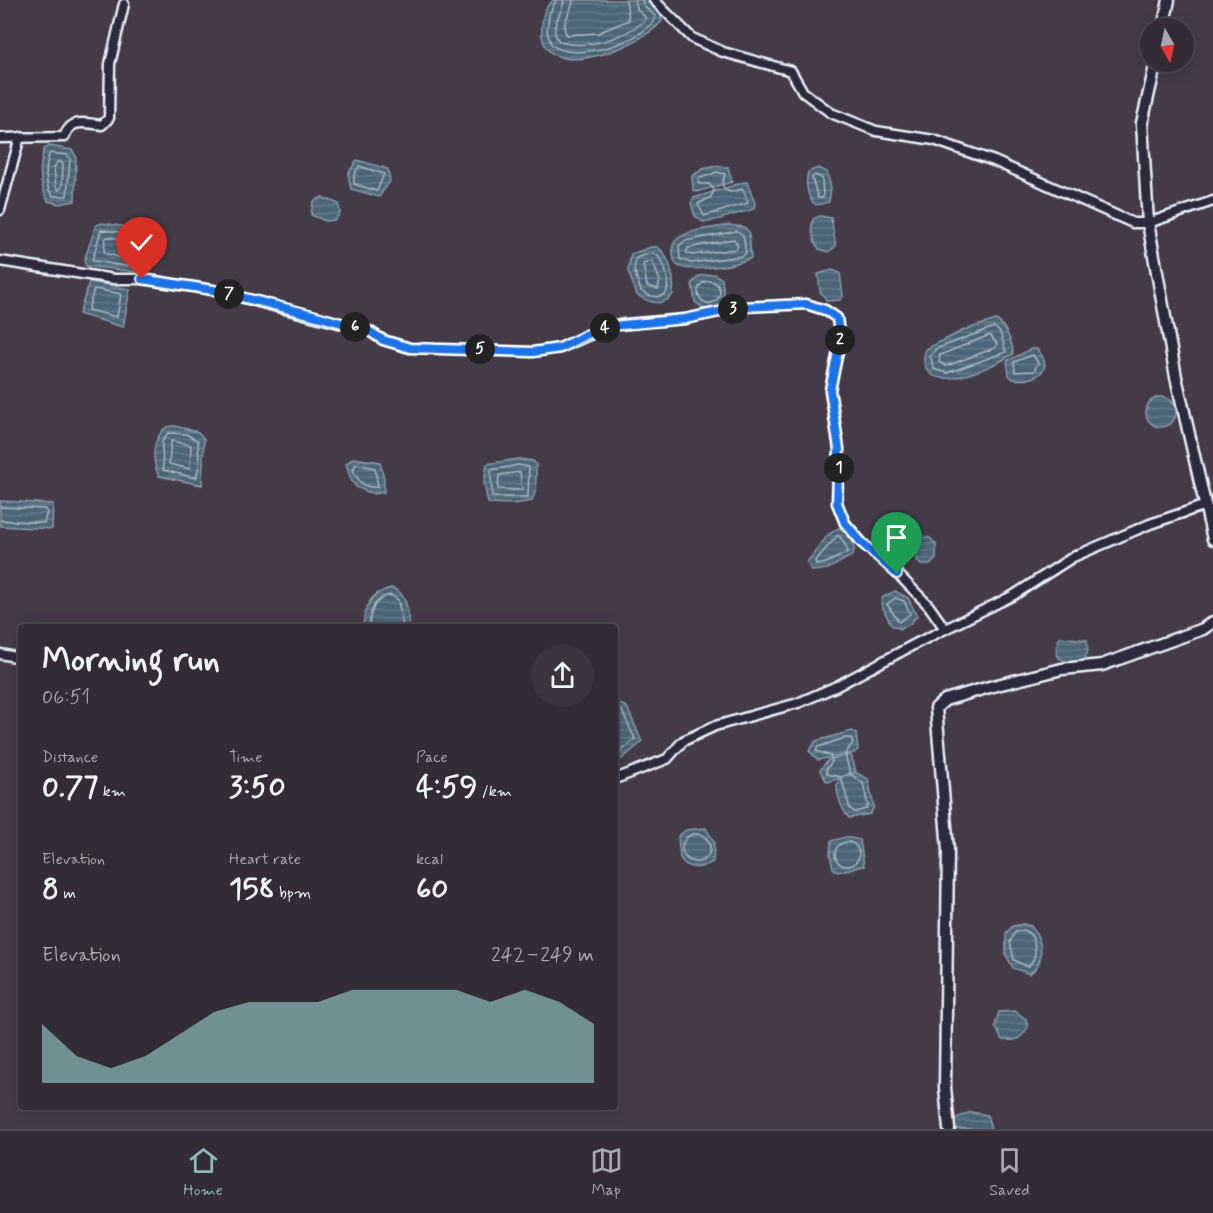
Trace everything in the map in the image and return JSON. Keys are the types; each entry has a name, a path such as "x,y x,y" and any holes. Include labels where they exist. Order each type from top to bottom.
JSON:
{"street":[{"path":"654,0 692,38 723,52 791,71 803,93 831,112 876,131 918,136 994,160 1133,223 1148,223 1213,201"},
{"path":"1165,18 1169,0"},
{"path":"0,138 64,137 68,126 74,122 102,125 109,118 110,64 124,4"},
{"path":"1154,72 1142,123 1148,223 1176,377 1213,540"},
{"path":"0,210 20,137"},
{"path":"0,261 103,278 142,279 213,290 369,331 383,340 410,348 533,352 560,348 585,335 612,326 685,319 743,307 806,304 825,310 837,318 840,342 830,390 839,449 837,503 845,523 862,543 885,561 929,606 945,629"},
{"path":"618,778 667,759 683,741 715,726 798,703 837,686 1014,595 1073,557 1150,524 1206,506"},
{"path":"949,1129 945,1087 948,850 936,708 945,700 993,686 1062,669 1102,665 1203,629 1213,622"},
{"path":"0,654 18,657"}],"water":[{"path":"553,0 644,0 660,12 662,21 650,32 613,51 571,59 555,55 544,44 543,17 546,8"},
{"path":"50,146 72,150 76,156 75,201 59,204 48,201 45,195 41,182 41,162 44,149"},
{"path":"357,160 388,169 390,181 379,197 351,189 348,174"},
{"path":"716,166 728,167 732,182 696,192 693,190 692,176 703,169"},
{"path":"818,168 827,172 831,188 829,202 816,205 809,195 807,181 808,172"},
{"path":"747,182 755,203 754,209 709,222 703,222 695,216 691,203 694,198"},
{"path":"322,197 339,204 340,213 335,220 326,221 311,215 313,202"},
{"path":"820,216 831,218 836,246 829,252 819,249 813,234 813,219"},
{"path":"102,223 140,229 144,234 149,250 146,262 138,272 86,266 84,261 96,225"},
{"path":"729,225 744,227 749,232 751,258 701,269 690,269 676,264 673,257 673,245 682,236"},
{"path":"658,247 666,256 672,275 673,294 660,303 651,302 637,295 628,271 631,254"},
{"path":"832,270 840,273 843,296 840,300 827,301 820,291 818,274"},
{"path":"714,274 722,279 725,304 718,308 704,309 695,302 692,283 699,276"},
{"path":"89,282 130,289 123,327 79,314"},
{"path":"996,320 1008,335 1013,354 981,370 954,377 942,378 932,375 926,368 924,354 926,349 964,330"},
{"path":"1031,349 1037,349 1043,357 1044,369 1035,377 1013,379 1009,375 1007,361"},
{"path":"1161,397 1167,398 1175,406 1175,418 1167,426 1161,427 1155,426 1147,418 1146,412 1147,406 1155,398"},
{"path":"175,426 198,432 204,439 202,485 159,476 156,470 154,450 158,437 166,427"},
{"path":"353,458 380,462 384,478 384,492 373,494 356,487 346,464"},
{"path":"518,459 533,461 536,464 536,489 532,501 513,504 488,503 484,483 487,464"},
{"path":"0,501 53,504 52,529 0,526"},
{"path":"838,528 843,529 852,541 853,555 828,569 811,571 807,562 828,535"},
{"path":"923,537 930,538 936,544 936,559 930,565 921,565 916,559 914,542"},
{"path":"391,588 397,590 404,598 409,624 363,624 367,607 373,597"},
{"path":"895,591 908,598 917,616 910,624 900,629 891,625 881,604 883,597"},
{"path":"1059,637 1087,640 1088,651 1083,662 1073,664 1059,658 1056,652"},
{"path":"618,703 627,707 642,742 618,762"},
{"path":"852,731 856,733 858,750 854,753 818,760 809,751 816,741"},
{"path":"851,755 856,771 841,777 857,773 868,779 874,807 870,814 849,818 837,793 840,778 827,782 820,770 828,760"},
{"path":"706,828 714,842 713,862 704,866 691,867 680,858 678,836 686,830"},
{"path":"846,837 860,840 864,866 838,872 833,868 830,855 831,841"},
{"path":"1023,924 1031,926 1035,932 1041,951 1038,964 1029,974 1013,968 1006,955 1006,933 1013,926"},
{"path":"1015,1011 1026,1019 1028,1027 1018,1039 1002,1040 995,1026 999,1012"},
{"path":"971,1112 987,1115 991,1129 953,1129 954,1119"}],"route":[{"path":"142,279 213,290 317,316 369,331 383,340 410,348 533,352 560,348 585,335 612,326 645,321 685,319 743,307 806,304 825,310 837,318 840,342 830,390 839,449 837,503 845,523 862,543 897,574"}]}
